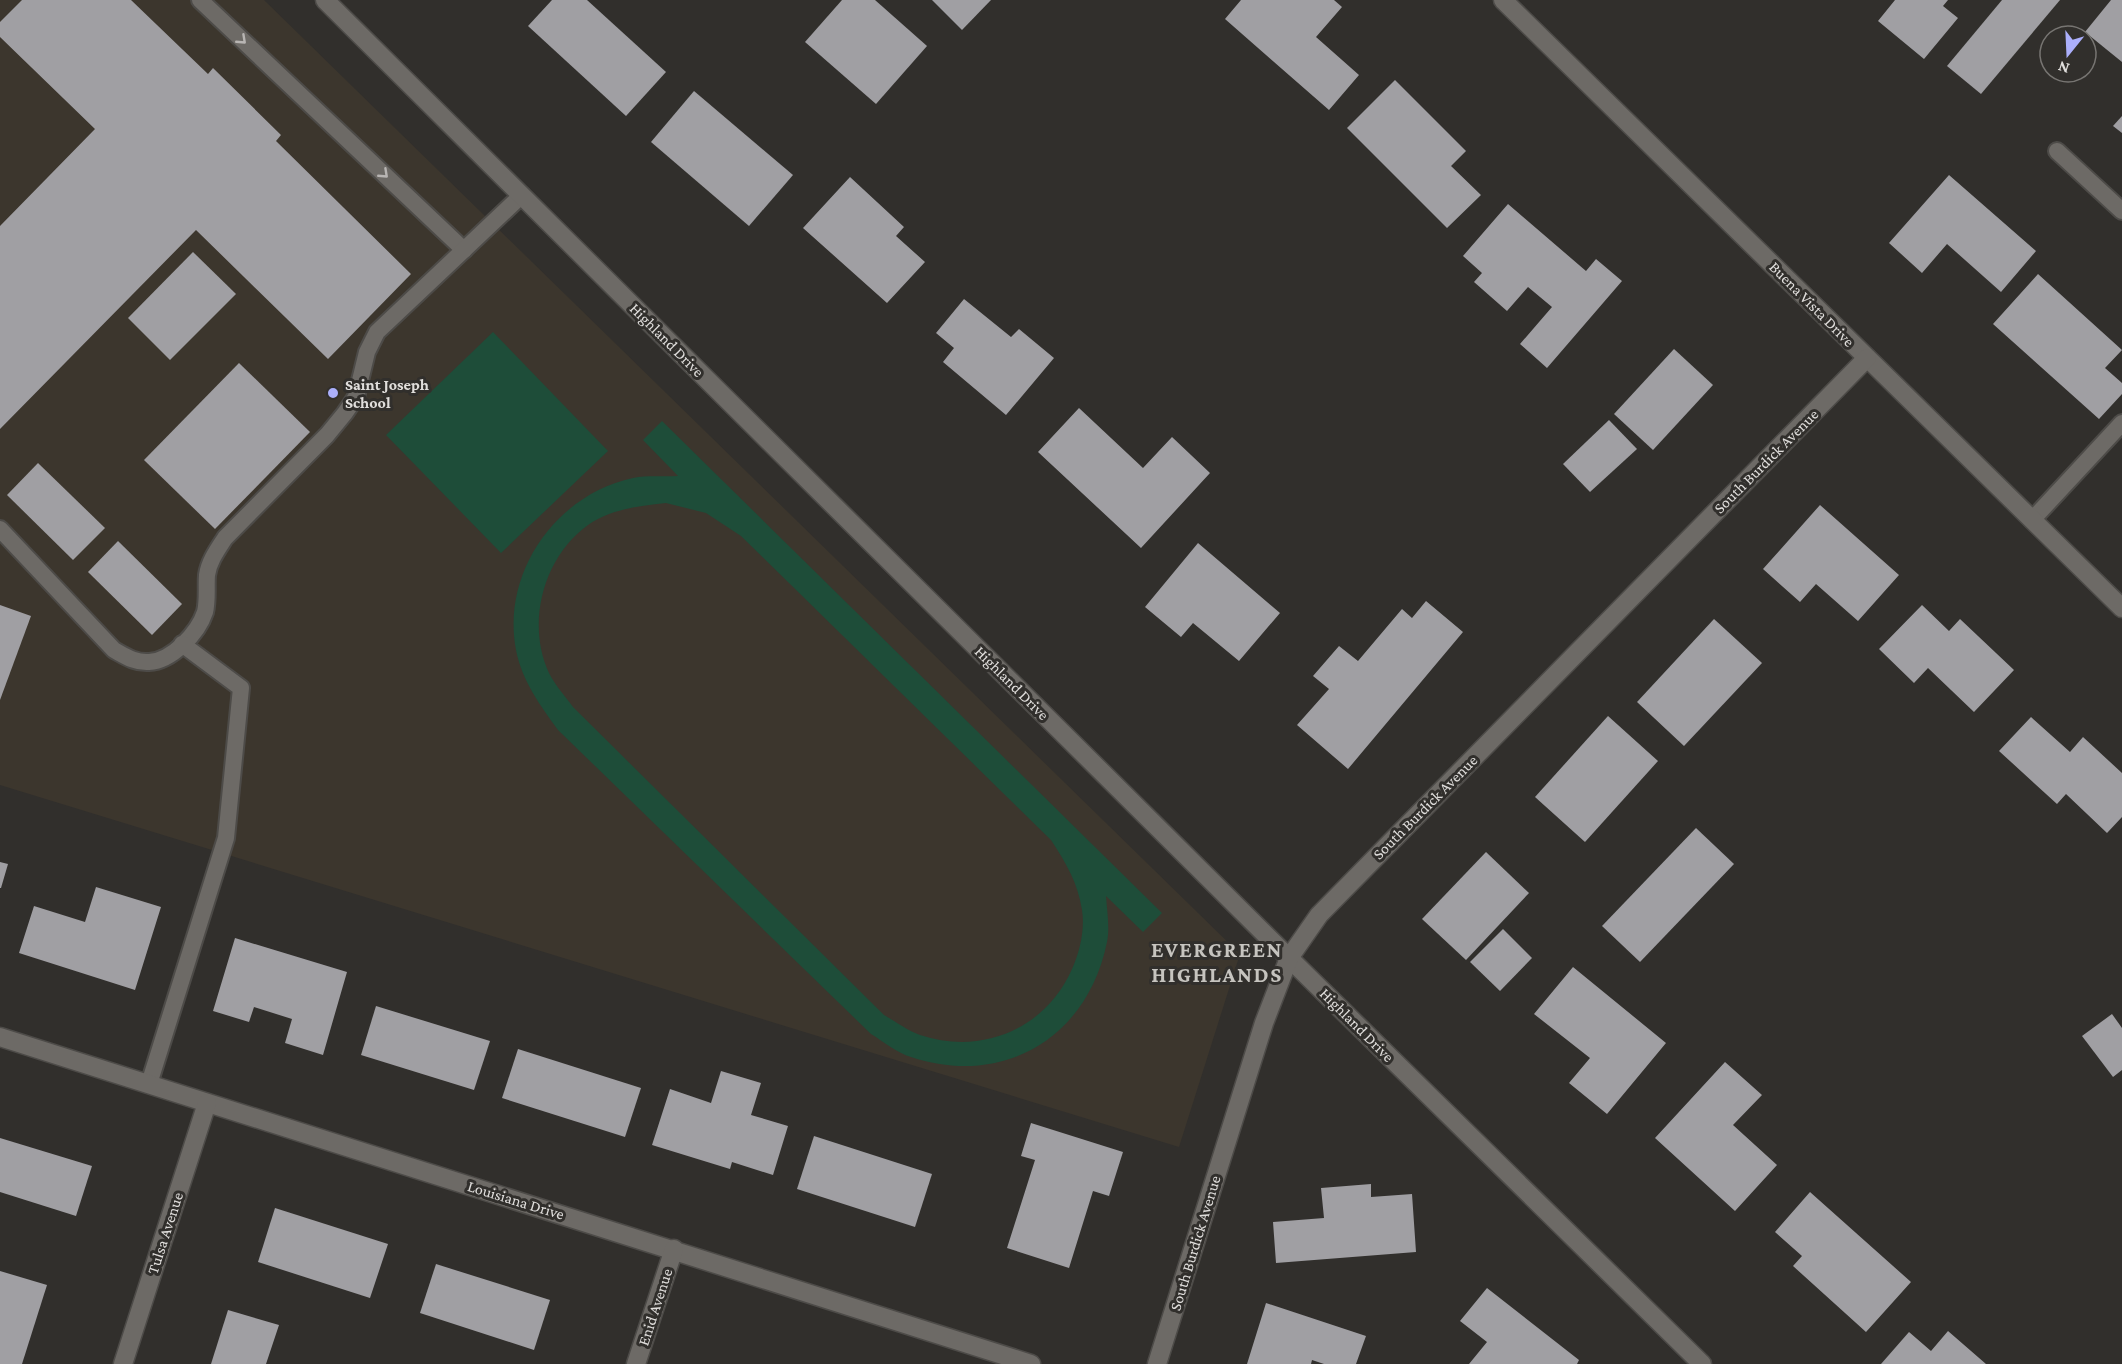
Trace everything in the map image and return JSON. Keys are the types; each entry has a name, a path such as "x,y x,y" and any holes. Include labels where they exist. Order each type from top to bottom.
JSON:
{"street":[{"name":"Highland Drive","path":"325,0 1289,958 1702,1364"},
{"name":"Buena Vista Drive","path":"1503,0 2122,608"},
{"name":"South Burdick Avenue","path":"1157,1364 1264,1023 1289,958 1319,915 1867,358"},
{"name":"Louisiana Drive","path":"0,1037 1031,1364"},
{"name":"Tulsa Avenue","path":"123,1364 207,1103"},
{"name":"Enid Avenue","path":"636,1364 674,1250"}],"lane":[{"path":"200,0 464,250"},
{"path":"2057,150 2122,212"},
{"path":"0,529 114,650 130,659 148,662 165,658 182,644 199,624 205,610 207,572 214,554 225,537 327,435 356,397 367,352 377,332 522,195"},
{"path":"2032,520 2122,423"},
{"path":"148,1084 226,838 242,688 182,644"}],"shaded area":[{"name":"Saint Joseph School","path":"0,0 264,0 1240,954 1179,1147 0,785"}],"green space":[{"path":"493,332 608,451 501,553 386,435"},
{"path":"662,421 1162,913 1143,932 1106,896 1108,937 1097,975 1081,1004 1061,1028 1037,1047 1009,1059 978,1065 945,1065 906,1055 871,1034 558,730 538,702 527,682 516,650 514,621 517,592 526,566 540,541 559,519 581,501 606,487 633,478 678,476 643,440","holes":["666,503 706,513 741,536 1051,840 1078,891 1083,925 1075,962 1061,990 1029,1021 1010,1032 989,1039 967,1042 944,1041 920,1035 884,1015 573,707 554,682 542,654 539,613 550,573 572,539 588,525 606,515 636,507"]}],"building":[{"path":"22,0 131,0 208,74 213,68 281,135 276,141 411,274 328,359 196,230 0,429 0,226 95,129 0,37 0,22"},
{"path":"552,0 587,0 666,72 626,116 528,26"},
{"path":"842,0 875,0 927,46 876,104 805,42"},
{"path":"932,0 991,0 962,30"},
{"path":"1241,0 1334,0 1342,7 1316,37 1359,75 1329,110 1225,19"},
{"path":"1895,0 1948,0 1943,6 1958,18 1924,59 1878,21"},
{"path":"2002,0 2060,0 1981,94 1947,66"},
{"path":"2111,0 2122,0 2122,62 2098,43 2098,24 2092,24"},
{"path":"1395,80 1466,151 1451,166 1481,195 1447,228 1347,128"},
{"path":"694,91 793,175 749,226 651,142"},
{"path":"2122,116 2122,133 2113,126"},
{"path":"1949,175 2036,251 2001,292 1947,244 1922,273 1889,243"},
{"path":"850,177 904,227 896,236 925,262 887,303 803,228"},
{"path":"1508,204 1586,271 1596,259 1622,281 1547,368 1520,344 1552,307 1528,287 1507,311 1474,282 1482,273 1463,256"},
{"path":"193,252 236,294 170,360 128,318"},
{"path":"2038,274 2122,350 2105,368 2122,383 2122,394 2099,419 1993,324"},
{"path":"964,299 1011,337 1019,329 1054,358 1006,415 943,362 954,348 936,333"},
{"path":"1674,349 1713,385 1653,450 1614,414"},
{"path":"239,363 310,432 215,529 144,460"},
{"path":"1079,408 1143,468 1172,437 1210,473 1141,548 1038,452"},
{"path":"1609,420 1637,449 1590,492 1563,464"},
{"path":"38,463 105,528 73,560 7,495"},
{"path":"1820,505 1899,575 1858,621 1816,584 1800,602 1763,569"},
{"path":"118,541 182,604 152,635 88,572"},
{"path":"1198,543 1280,613 1239,661 1193,623 1181,637 1145,607"},
{"path":"1426,601 1463,632 1348,769 1297,725 1329,689 1313,676 1339,646 1358,661 1402,609 1412,618"},
{"path":"0,605 31,616 0,700"},
{"path":"1922,605 1949,631 1960,619 2014,670 1974,712 1928,668 1914,683 1879,649"},
{"path":"1714,619 1762,663 1684,746 1637,702"},
{"path":"1608,716 1658,761 1585,842 1535,797"},
{"path":"2031,717 2070,752 2083,737 2122,773 2122,817 2107,833 2066,794 2057,804 1999,751"},
{"path":"1696,828 1734,864 1640,962 1602,926"},
{"path":"1486,852 1529,893 1466,960 1422,919"},
{"path":"0,862 8,864 1,888 0,888"},
{"path":"96,887 161,907 135,990 19,953 34,906 85,922"},
{"path":"1503,929 1532,958 1500,991 1470,962"},
{"path":"235,938 347,972 323,1055 285,1043 292,1019 254,1007 249,1022 213,1011"},
{"path":"1573,967 1666,1043 1607,1114 1569,1083 1590,1058 1534,1014"},
{"path":"376,1006 490,1041 474,1090 361,1055"},
{"path":"2112,1014 2122,1028 2122,1070 2113,1077 2082,1036"},
{"path":"518,1049 641,1088 625,1137 502,1098"},
{"path":"1725,1062 1762,1095 1733,1125 1777,1165 1735,1211 1655,1138"},
{"path":"721,1071 761,1083 751,1115 788,1126 773,1175 732,1162 730,1169 652,1145 670,1089 711,1103"},
{"path":"1031,1123 1123,1152 1109,1196 1093,1191 1069,1268 1007,1248 1035,1160 1021,1156"},
{"path":"814,1136 932,1174 915,1227 797,1189"},
{"path":"0,1138 92,1166 76,1216 0,1192"},
{"path":"1371,1184 1371,1197 1412,1194 1416,1252 1276,1263 1273,1222 1324,1218 1321,1188"},
{"path":"1810,1192 1911,1282 1866,1332 1793,1266 1802,1256 1775,1232"},
{"path":"275,1208 388,1244 370,1298 258,1262"},
{"path":"436,1264 550,1300 534,1350 420,1313"},
{"path":"0,1271 47,1285 22,1364 0,1364"},
{"path":"1487,1288 1579,1360 1577,1364 1469,1364 1487,1342 1460,1321"},
{"path":"1266,1303 1366,1336 1356,1364 1324,1364 1312,1360 1311,1364 1247,1364"},
{"path":"228,1310 279,1325 266,1364 211,1364"},
{"path":"1948,1331 1986,1364 1881,1364 1909,1332 1931,1351"}],"place":[{"name":"Saint Joseph School","path":"333,393"}],"district":[{"name":"EVERGREEN HIGHLANDS","path":"1217,962"}]}
